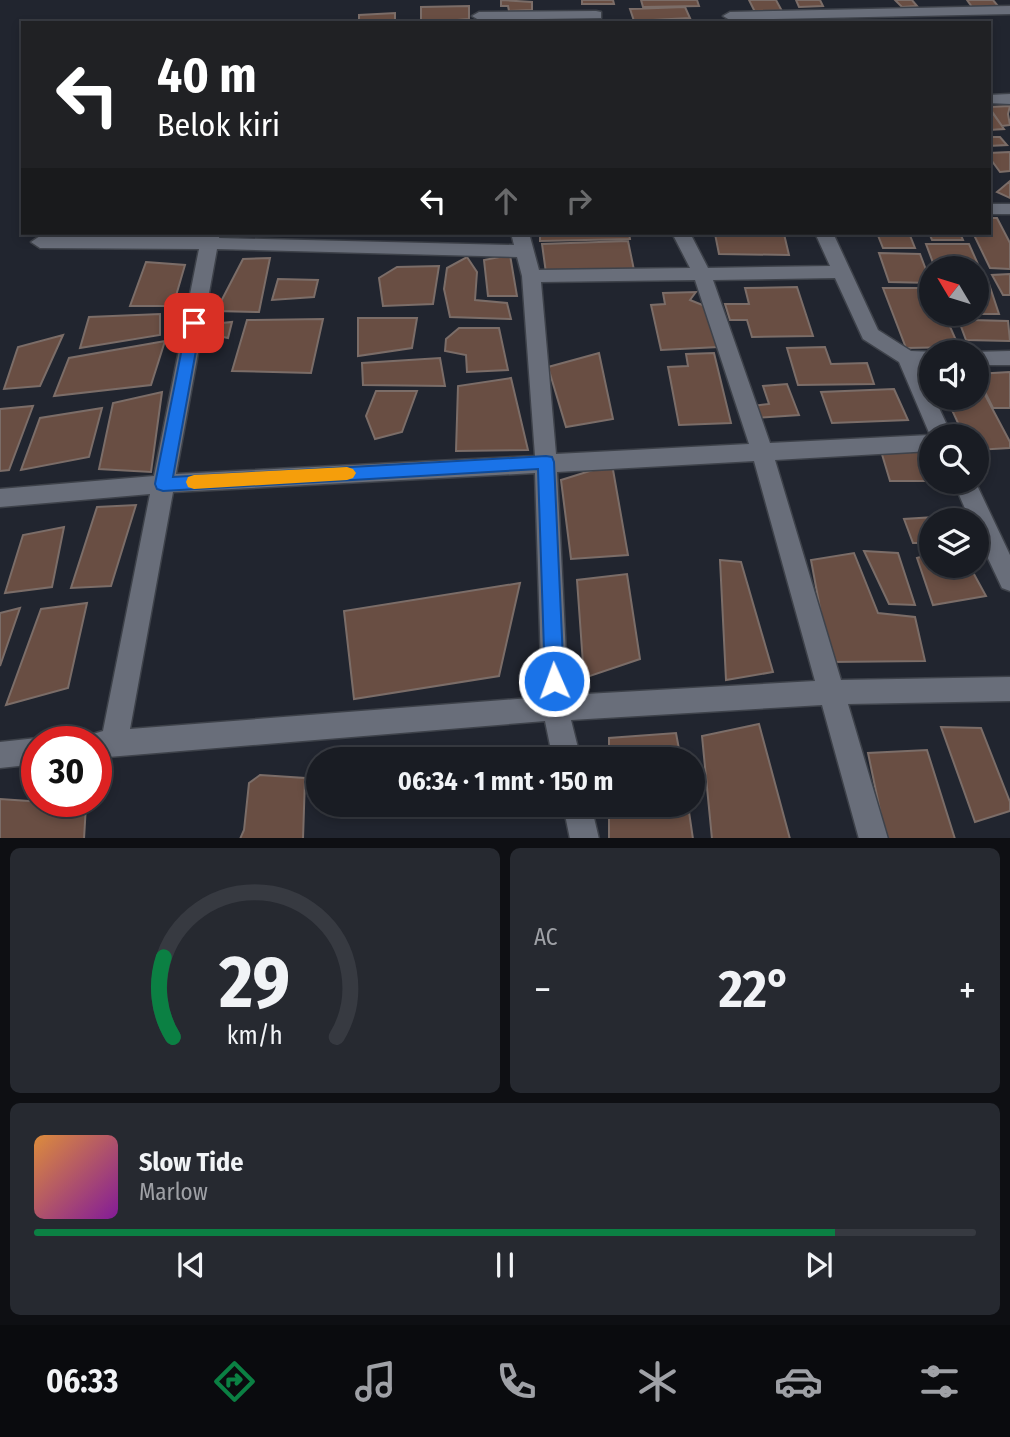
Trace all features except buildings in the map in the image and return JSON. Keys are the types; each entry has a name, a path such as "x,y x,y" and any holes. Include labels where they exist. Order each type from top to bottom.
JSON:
{"street":[{"path":"478,0 479,20 596,15"},
{"path":"723,0 731,19 1010,10"},
{"path":"991,99 1010,99"},
{"path":"991,209 1010,209"},
{"path":"682,235 702,273 761,451 874,838"},
{"path":"825,235 870,334 907,358 919,358"},
{"path":"109,726 163,484 210,238"},
{"path":"40,242 210,238 522,242 531,276 546,462 555,708 564,747"},
{"path":"531,276 841,272"},
{"path":"907,358 936,424"},
{"path":"989,358 1010,358"},
{"path":"0,498 163,484 919,444"},
{"path":"971,494 1005,559 1010,581"},
{"path":"112,744 555,708 832,692 1010,689"},
{"path":"0,755 21,753"},
{"path":"580,817 585,838"}],"slow traffic":[{"path":"194,482 347,473"}],"route":[{"path":"194,323 163,484 546,462 554,681"}]}
